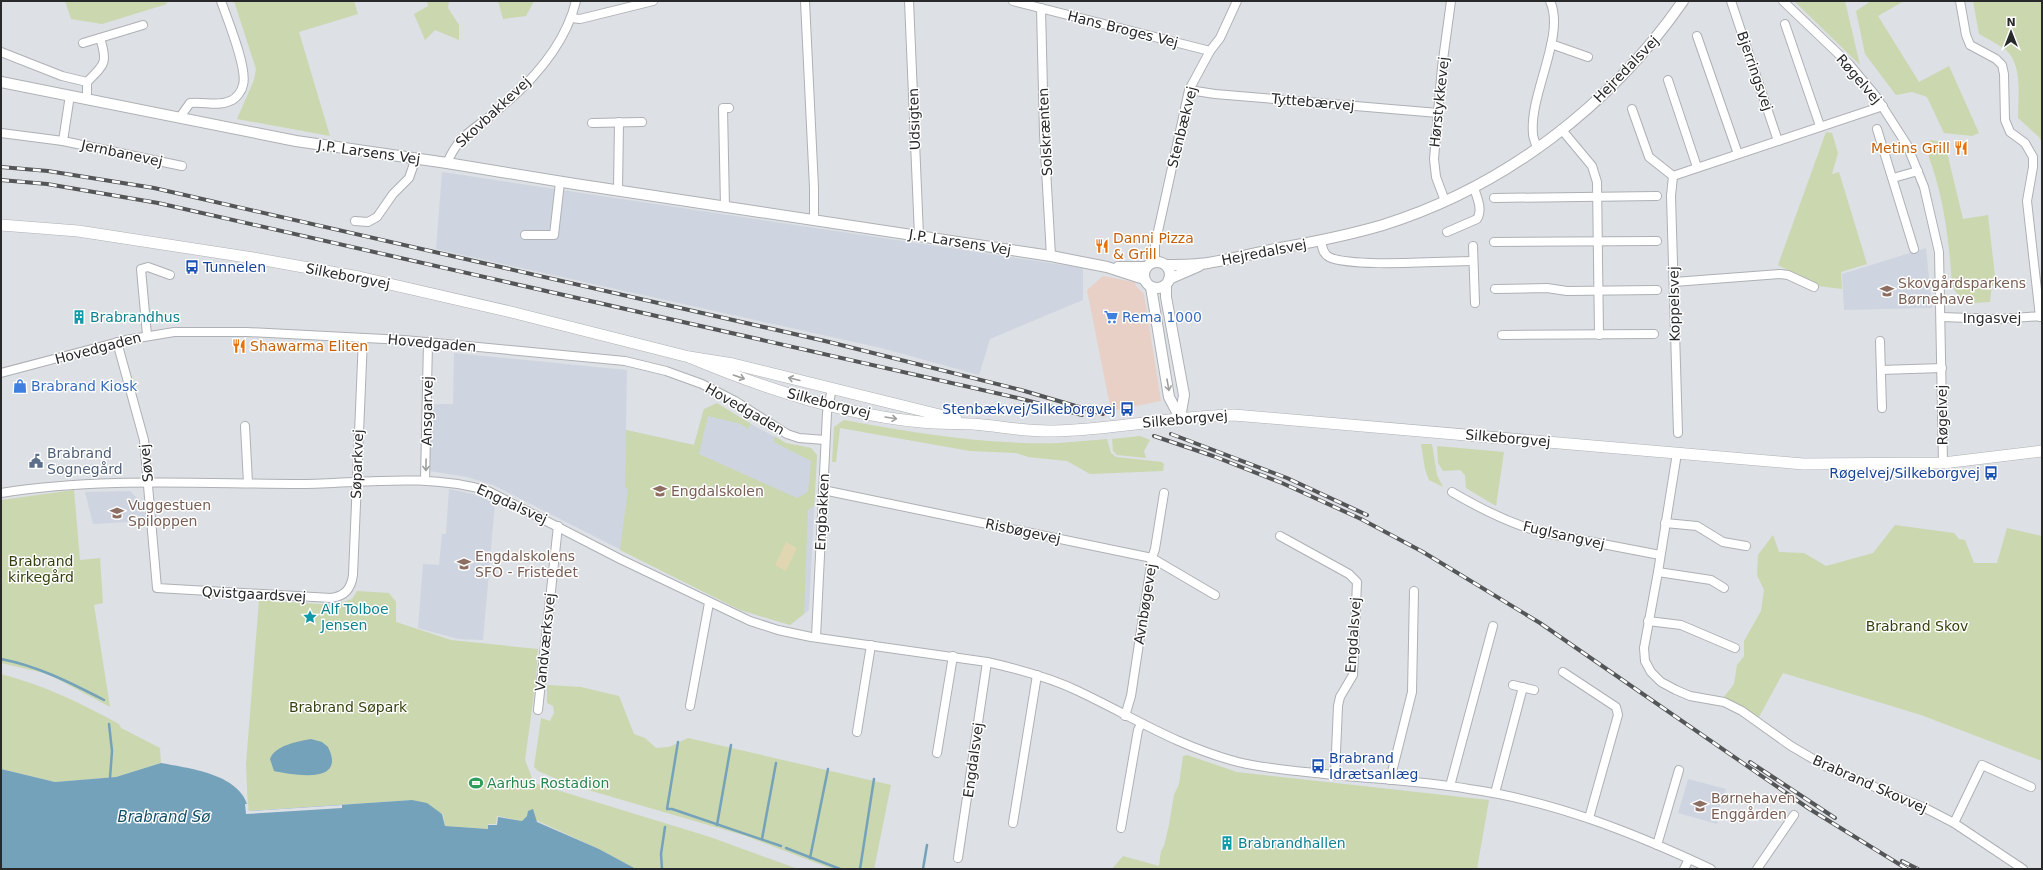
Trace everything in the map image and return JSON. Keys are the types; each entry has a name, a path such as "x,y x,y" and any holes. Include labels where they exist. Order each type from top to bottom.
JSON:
{"main road":[{"name":"Silkeborgvej","path":"1,225 78,231 253,258 359,277 511,312 690,357 733,364 974,424"},
{"name":"Silkeborgvej","path":"690,357 731,374 771,388 880,416 921,422 974,424 1053,431 1082,430 1180,418 1234,415 1803,464 1943,463 2042,451"}],"street":[{"path":"180,117 190,102 200,101 215,105 231,101 239,94 244,84 243,71 221,1"},
{"name":"Skovbakkevej","path":"447,163 454,146 496,112 542,65 553,51 571,18 576,1"},
{"path":"571,18 580,19 653,1"},
{"path":"806,1 814,219"},
{"name":"Udsigten","path":"909,1 919,236"},
{"name":"Hans Broges Vej","path":"1013,1 1210,51"},
{"name":"Stenbækvej","path":"1156,262 1155,245 1189,90 1210,51 1220,38 1237,1"},
{"name":"Hørstykkevej","path":"1445,201 1434,169 1438,113 1451,1"},
{"path":"1537,148 1533,134 1533,122 1540,85 1551,44 1555,17 1550,1"},
{"name":"Hejredalsvej","path":"1166,265 1207,263 1321,241 1383,225 1474,188 1537,148 1562,130 1613,85 1643,54 1682,1"},
{"name":"Bjerringsvej","path":"1732,1 1778,141"},
{"name":"Røgelvej","path":"1783,1 1857,73 1883,106 1907,145 1918,170 1937,238 1940,278 1943,463"},
{"path":"1960,1 1966,35 1970,45 1996,59 2002,65 2004,74 2005,120 2010,132 2025,143 2033,157 2027,201 2041,316"},
{"name":"Solskrænten","path":"1041,8 1044,134 1051,256"},
{"path":"1785,24 1820,126"},
{"path":"83,44 143,25"},
{"path":"1697,36 1738,154"},
{"path":"86,98 87,82 104,65 106,58 100,38"},
{"path":"1551,44 1588,57"},
{"path":"1,52 62,76 87,82"},
{"path":"1668,80 1697,167"},
{"name":"J.P. Larsens Vej","path":"1,82 296,141 416,158 725,207 814,219 1107,266 1146,267"},
{"name":"Tyttebærvej","path":"1189,90 1438,113"},
{"name":"Jernbanevej","path":"63,141 70,95"},
{"path":"1632,109 1649,157 1673,176 1883,106"},
{"path":"725,207 723,108 729,108"},
{"path":"618,190 619,122"},
{"path":"592,123 642,122"},
{"path":"1877,129 1914,249"},
{"path":"1562,130 1596,174 1598,196 1599,335"},
{"name":"Jernbanevej","path":"1,133 63,141 182,166"},
{"path":"355,221 368,222 378,217 392,194 409,178 416,158"},
{"path":"1893,178 1918,170"},
{"name":"Koppelsvej","path":"1673,176 1672,196 1678,433"},
{"path":"524,235 554,234 560,182"},
{"path":"1446,232 1477,219 1480,214 1480,207 1474,188"},
{"path":"1494,198 1657,196"},
{"name":"Hejredalsvej","path":"1321,241 1323,250 1327,256 1343,260 1378,262 1473,261"},
{"path":"1494,242 1657,241"},
{"path":"1473,246 1475,303"},
{"path":"1156,262 1166,265 1170,272 1166,297 1184,395 1180,418 1170,397 1151,287 1144,279 1146,267 1156,262"},
{"name":"Hejredalsvej","path":"1168,282 1207,263"},
{"name":"J.P. Larsens Vej","path":"1107,266 1144,279"},
{"path":"147,335 141,269 148,267 170,275"},
{"path":"1674,282 1780,274 1788,275 1814,287"},
{"path":"1151,287 1157,288 1168,282"},
{"path":"1495,289 1547,288 1567,291 1657,290"},
{"name":"Ingasvej","path":"1941,317 1999,319 2041,316"},
{"name":"Hovedgaden","path":"1,374 117,342 147,335 174,332 203,331 428,342 625,361 666,371 702,384 735,400 788,434 799,438 825,440"},
{"path":"1502,336 1654,334"},
{"name":"Søparkvej","path":"349,590 353,576 363,338"},
{"path":"1880,341 1882,408"},
{"name":"Søvej","path":"117,342 144,440 157,588"},
{"name":"Ansgarvej","path":"425,480 428,342"},
{"name":"Røgelvej","path":"1881,370 1942,368"},
{"name":"Engbakken","path":"816,637 825,440 832,388"},
{"path":"245,426 248,483"},
{"path":"1677,453 1658,572 1648,621 1681,625 1735,648"},
{"name":"Engdalsvej","path":"1,493 70,485 425,480 468,485 488,491 709,603 750,621 778,630 987,662 1037,675 1077,691 1141,724 1185,744 1237,761 1275,769 1450,786 1495,793 1589,818 1657,844 1711,869"},
{"name":"Risbøgevej","path":"823,490 1152,558 1216,595"},
{"name":"Fuglsangvej","path":"1452,492 1467,501 1521,526 1540,532 1660,555"},
{"name":"Avnbøgevej","path":"1125,716 1131,696 1152,558 1155,549 1164,493"},
{"path":"1665,523 1697,526 1723,542 1746,546"},
{"name":"Vandværksvej","path":"538,710 558,526"},
{"name":"Engdalsvej","path":"1280,536 1349,574 1357,582 1353,675 1340,697 1338,706 1335,775"},
{"path":"1658,572 1711,580 1724,588"},
{"name":"Qvistgaardsvej","path":"157,588 331,598 338,597 349,590"},
{"path":"1390,780 1412,692 1414,591"},
{"path":"690,706 709,603"},
{"name":"Brabrand Skovvej","path":"1648,621 1644,648 1645,661 1651,672 1661,682 1690,696 1724,702 1742,711 1791,746 1827,767 1925,808 1954,823 2023,869"},
{"path":"1450,786 1493,626"},
{"path":"857,732 871,645"},
{"path":"937,753 952,656"},
{"name":"Engdalsvej","path":"958,858 987,662"},
{"path":"1563,672 1616,707 1618,715 1589,818"},
{"path":"1013,823 1037,675"},
{"path":"1513,685 1534,690"},
{"path":"1495,793 1523,687"},
{"path":"1121,828 1138,730 1141,724"},
{"path":"1954,823 1982,765 2031,787"},
{"path":"1657,844 1679,770"},
{"path":"1757,869 1794,815"},
{"path":"1684,869 1689,859"}],"shaded area":[{"path":"442,172 1083,268 1083,300 990,339 979,375 881,348 436,249"},
{"name":"Skovgårdsparkens Børnehave","path":"1926,248 1932,308 1844,310 1842,274"},
{"path":"1103,276 1134,282 1144,294 1161,401 1111,411 1087,290"},
{"name":"Engdalskolen","path":"454,353 627,370 626,430 694,445 704,409 744,420 786,443 811,448 817,455 809,610 790,625 740,610 493,485 467,477 423,470 425,404 453,404"},
{"name":"Engdalskolens SFO - Fristedet","path":"449,489 473,494 495,503 483,640 458,639 418,628 423,564 439,565 442,534 446,534"},
{"name":"Vuggestuen Spiloppen","path":"130,491 144,505 145,521 93,524 85,492"},
{"name":"Børnehaven Enggården","path":"1688,779 1726,789 1717,814 1719,815 1717,824 1678,813"}],"green space":[{"path":"65,1 166,1 167,4 102,24 71,19"},
{"path":"234,1 354,1 358,14 299,32 330,136 237,119 254,80 256,69"},
{"path":"427,1 449,1 448,8 459,25 459,40 435,30 425,40 414,14 428,6"},
{"path":"498,1 534,1 526,16 503,19"},
{"path":"1794,1 1845,1 1860,65"},
{"path":"1871,1 1904,1 1878,16 1919,82 1949,66 1979,133 1972,136 1944,133 1927,97 1912,92 1896,95 1865,54 1856,11"},
{"path":"1973,1 2042,1 2042,142 2039,137 2018,118 2019,92 2015,64 2006,50 1979,34"},
{"path":"1826,132 1832,133 1838,153 1832,174 1839,172 1867,264 1841,272 1842,289 1818,286 1778,265"},
{"path":"1932,140 1942,142 1946,148 1963,219 1988,215 1996,285 1992,286 1990,302 1966,302 1962,300 1955,291 1952,284 1948,239 1940,195 1923,143"},
{"path":"717,403 751,424 748,429 741,424 708,416 699,454 797,498 808,492 811,461 774,442 774,436 786,443 811,448 817,455 814,506 808,510 804,614 790,625 740,610 620,550 628,489 625,487 626,430 694,445 704,409"},
{"path":"844,420 924,434 1005,442 1059,443 1107,439 1111,453 1116,457 1162,462 1164,464 1163,471 1090,474 1067,461 1028,457 1016,453 970,451 840,428 836,462 832,462 834,427"},
{"path":"1140,436 1150,440 1144,451 1146,458 1117,455 1113,451 1112,439"},
{"path":"1421,444 1432,444 1437,475 1443,487 1429,480 1425,469"},
{"path":"1437,446 1504,452 1496,506 1466,488 1465,475 1460,470 1443,471 1438,463"},
{"name":"Brabrand kirkegård","path":"74,490 80,560 100,558 103,603 94,605 110,707 48,674 1,663 1,500"},
{"name":"Brabrand Skov","path":"1895,525 1954,533 1959,539 1965,540 1974,563 1997,563 2007,528 2042,536 2042,761 1921,715 1783,673 1759,717 1724,697 1734,684 1737,665 1744,656 1744,641 1761,611 1764,590 1757,575 1758,555 1773,535 1779,552 1804,553 1826,566 1873,553"},
{"name":"Brabrand Søpark","path":"357,591 389,593 396,602 396,622 451,640 538,649 536,679 525,760 534,783 710,837 798,869 636,869 599,849 527,816 522,821 497,816 496,824 488,824 488,829 445,826 443,814 412,800 248,811 246,764 259,600 335,605 352,599"},
{"path":"1,674 17,678 62,695 119,724 121,728 160,748 161,763 116,777 55,782 1,769"},
{"path":"547,685 581,687 619,696 634,734 645,738 656,748 669,747 688,738 891,785 874,869 832,869 746,836 571,785 538,771 534,767 541,718 550,721 554,713 553,706 547,703"},
{"path":"1187,755 1237,772 1489,800 1477,869 1112,869 1123,856 1159,866 1161,851 1164,846 1169,825 1174,795 1179,784 1183,756"}],"sand":[{"path":"786,542 797,548 786,571 775,565"}],"water":[{"path":"311,739 322,742 328,747 332,759 330,767 324,772 315,775 274,771 270,759 272,754 281,747"},
{"name":"Brabrand Sø","path":"161,763 201,771 227,781 237,789 245,799 249,811 412,800 427,803 442,814 445,826 488,829 488,825 497,825 498,817 522,821 527,816 528,811 533,809 537,822 599,849 636,869 1,869 1,769 55,782 116,777"}],"pier":[{"path":"245,804 248,804 249,811 342,805 342,808 246,814"}],"waterway":[{"path":"1,659 28,666 67,681 104,700"},
{"path":"109,724 112,751 110,778"},
{"path":"678,742 667,809 672,809 781,846"},
{"path":"717,825 731,745"},
{"path":"762,839 776,763"},
{"path":"810,858 828,769"},
{"path":"860,869 874,779"},
{"path":"662,869 661,854 665,827"},
{"path":"923,869 927,845"},
{"path":"786,848 840,869"}],"railway":[{"path":"1,167 48,171 154,188 825,341 1021,390 1103,414"},
{"path":"1,180 47,184 158,203 1018,398 1082,415"},
{"path":"1171,434 1287,478 1367,515"},
{"path":"1154,436 1213,456 1282,483 1361,519 1423,552 1540,623 1808,808 1907,869"},
{"path":"1750,762 1835,818"},
{"path":"1902,861 1918,869"}],"place":[{"name":"Metins Grill","path":"1961,148"},
{"name":"Danni Pizza & Grill","path":"1102,246"},
{"name":"Tunnelen","path":"192,267"},
{"name":"Skovgårdsparkens Børnehave","path":"1887,291"},
{"name":"Brabrandhus","path":"79,317"},
{"name":"Rema 1000","path":"1111,317"},
{"name":"Shawarma Eliten","path":"239,346"},
{"name":"Brabrand Kiosk","path":"20,386"},
{"name":"Stenbækvej/Silkeborgvej","path":"1127,409"},
{"name":"Brabrand Sognegård","path":"36,461"},
{"name":"Røgelvej/Silkeborgvej","path":"1991,473"},
{"name":"Engdalskolen","path":"660,491"},
{"name":"Vuggestuen Spiloppen","path":"117,513"},
{"name":"Engdalskolens SFO - Fristedet","path":"464,564"},
{"name":"Alf Tolboe Jensen","path":"310,617"},
{"name":"Brabrand Idrætsanlæg","path":"1318,766"},
{"name":"Aarhus Rostadion","path":"476,783"},
{"name":"Børnehaven Enggården","path":"1700,806"},
{"name":"Brabrandhallen","path":"1227,843"}]}
